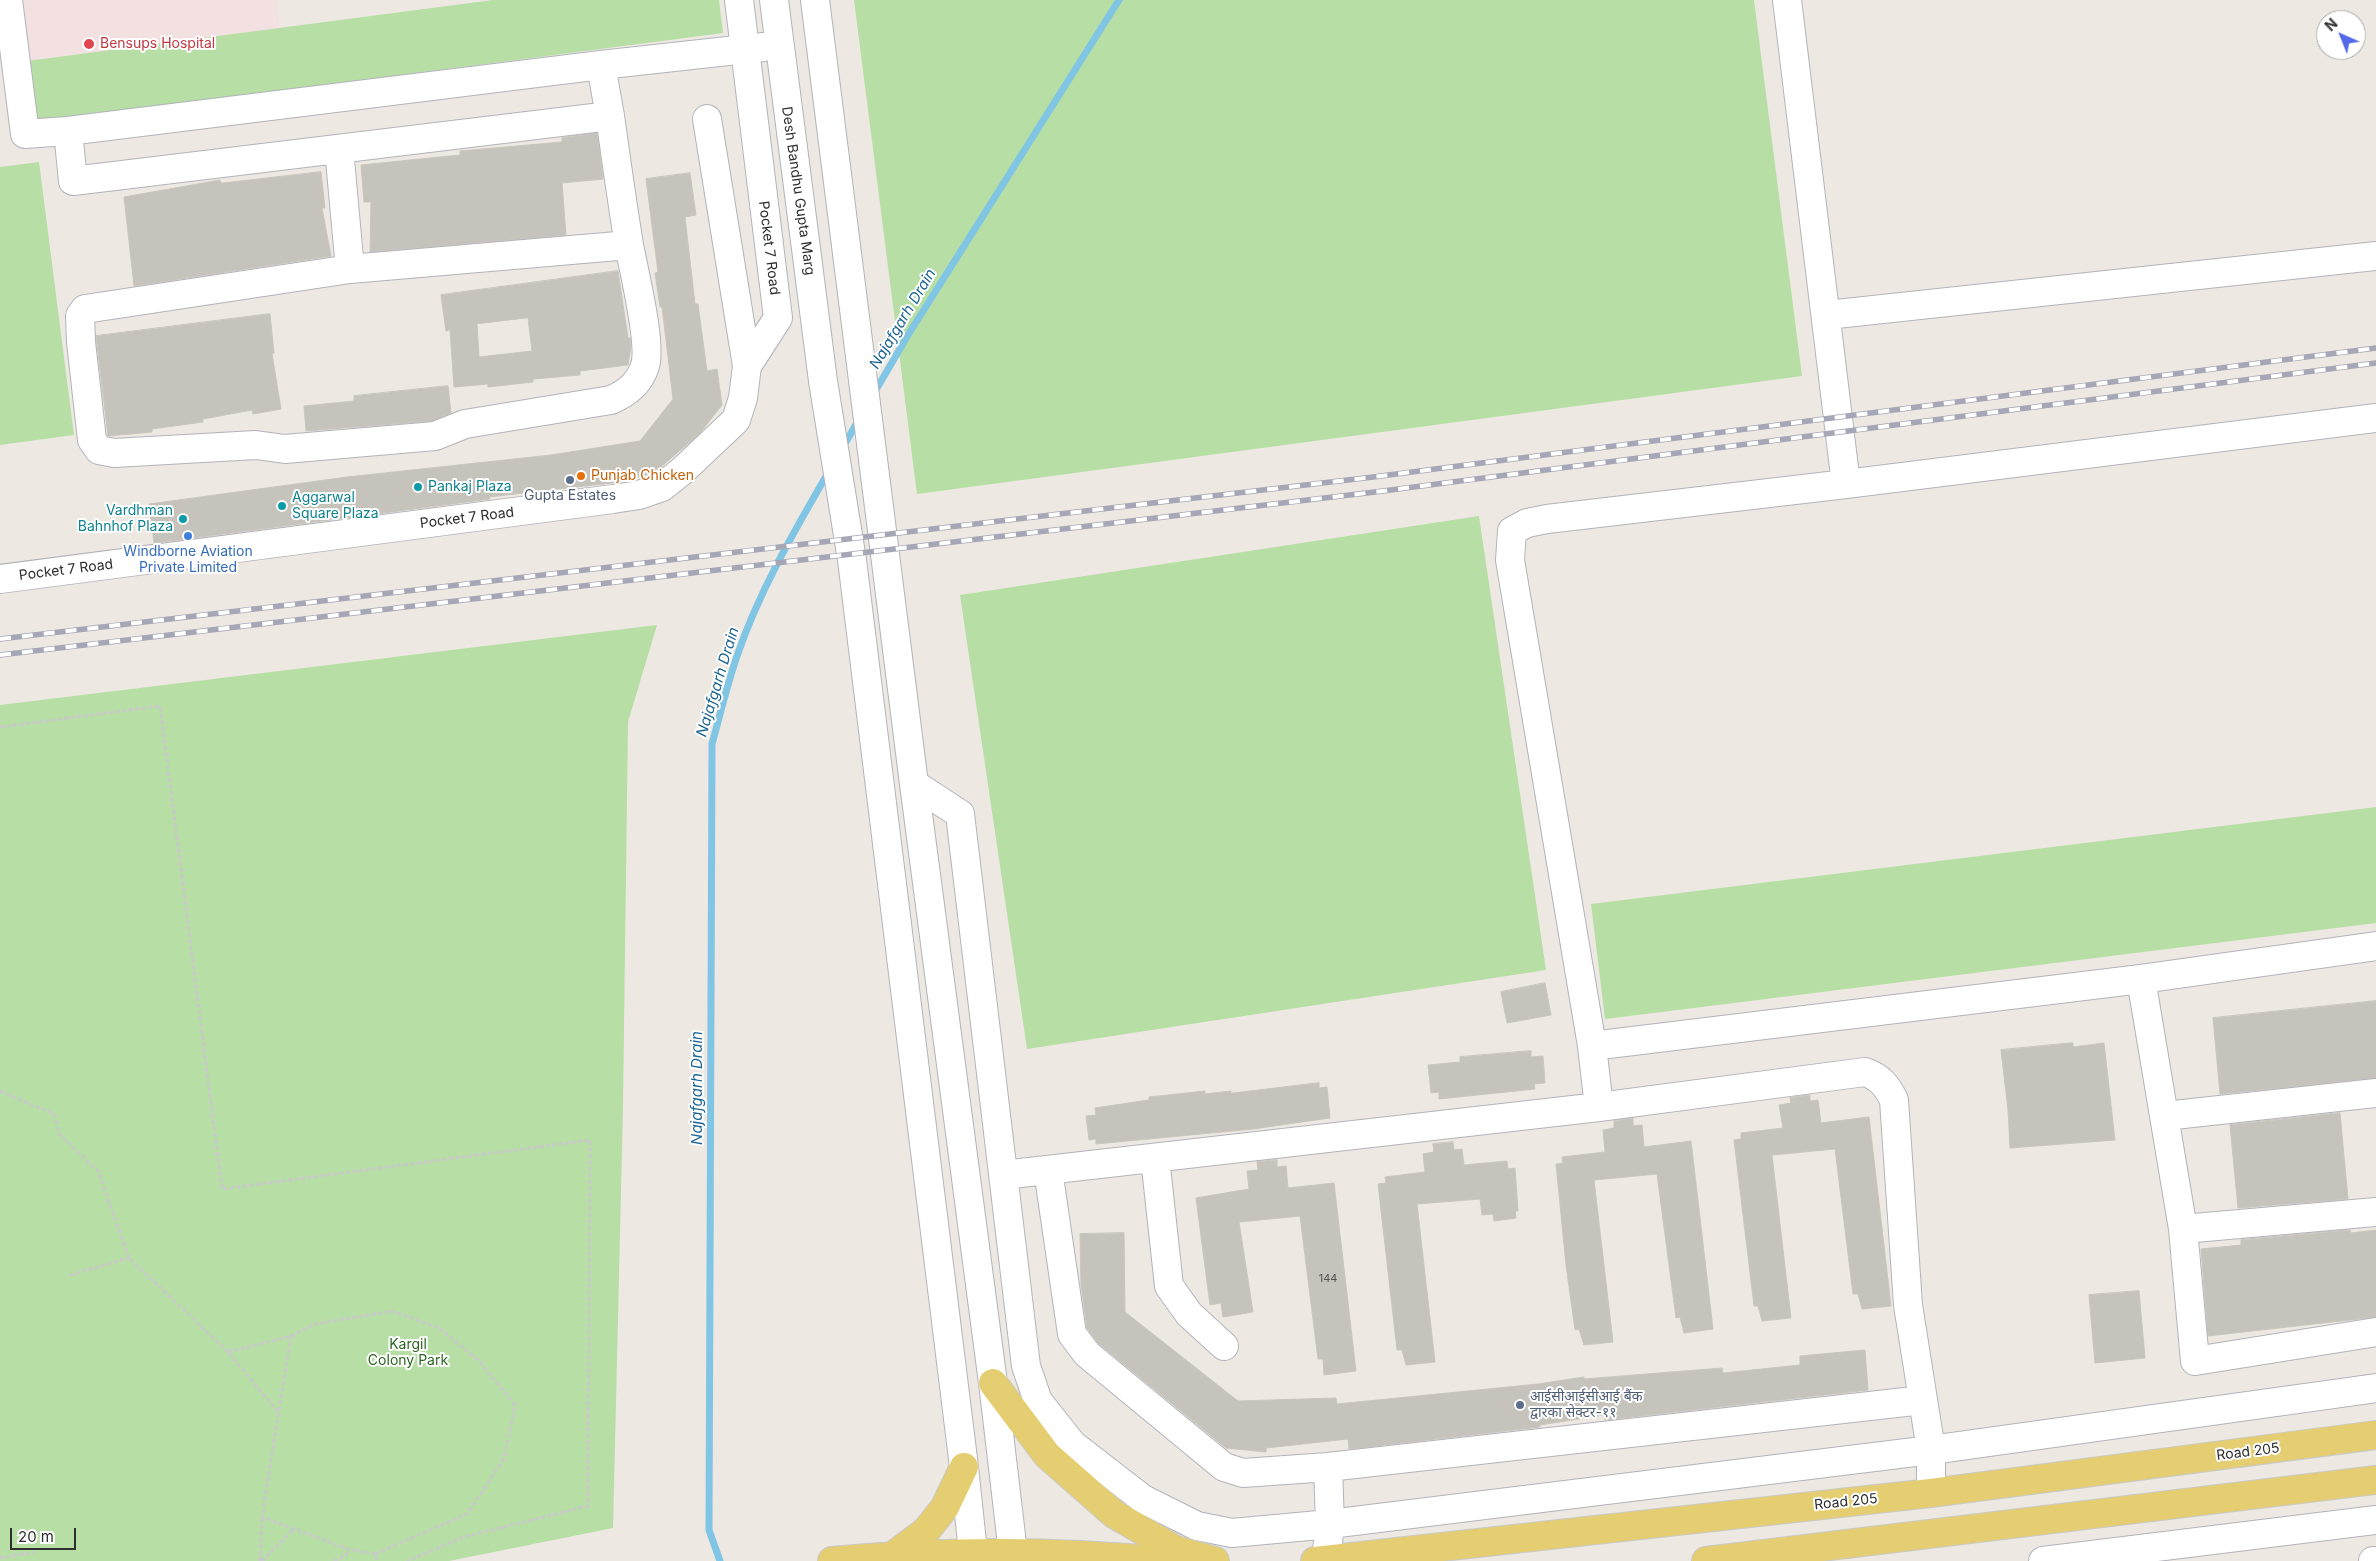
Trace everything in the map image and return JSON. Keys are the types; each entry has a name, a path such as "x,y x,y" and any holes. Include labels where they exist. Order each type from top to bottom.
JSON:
{"main road":[{"path":"993,1383 1046,1456 1114,1514 1176,1550 1215,1561"},
{"name":"Road 205","path":"1321,1560 1930,1493 2376,1435"},
{"path":"894,1555 926,1531 944,1508 964,1466"},
{"path":"1706,1561 2376,1480"},
{"path":"832,1561 894,1555 1159,1561"}],"street":[{"path":"8,0 25,134 68,131 601,65 746,48 779,46"},
{"name":"Pocket 7 Road","path":"0,579 639,495 662,487 682,471 736,420 743,398 747,366 778,318 740,0"},
{"name":"Desh Bandhu Gupta Marg","path":"774,0 823,381 852,560 964,1466 973,1558"},
{"path":"815,0 914,784 993,1383 1013,1558"},
{"path":"1787,0 1827,315 1846,484"},
{"path":"601,65 629,245 647,345 645,366 637,382 626,393 611,400 465,424 435,436 286,449 256,445 114,453 99,450 92,440 81,342 80,316 85,309 350,269 629,245"},
{"path":"68,131 73,181 610,116"},
{"path":"707,119 747,366"},
{"path":"762,195 792,146"},
{"path":"338,149 350,269"},
{"path":"1827,315 2376,256"},
{"path":"1598,1097 1592,1046 1510,560 1512,531 1527,523 1548,519 2376,418"},
{"path":"914,784 960,814 1026,1366 1038,1401 1072,1444 1143,1499 1197,1526 1232,1533 1330,1524 1931,1450 2376,1388"},
{"path":"1592,1046 2141,979 2376,946"},
{"path":"2141,979 2183,1229 2195,1361 2376,1332"},
{"path":"1003,1175 1155,1158 1598,1097 1865,1072 1876,1076 1888,1088 1894,1100 1908,1305 1931,1450 1930,1493"},
{"path":"2165,1116 2376,1093"},
{"path":"1155,1158 1169,1286 1189,1314 1224,1346"},
{"path":"1048,1170 1072,1334 1087,1354 1224,1467 1243,1473 1328,1479 1923,1400"},
{"path":"2183,1229 2376,1212"},
{"path":"1321,1560 1330,1524 1328,1479"},
{"path":"2043,1561 2376,1520"}],"path":[{"path":"0,727 160,706 222,1189 590,1140 588,1506 464,1537 407,1561"},
{"path":"0,1091 54,1114 60,1135 98,1171 129,1258 228,1352 279,1414"},
{"path":"70,1275 129,1258"},
{"path":"228,1352 290,1336 315,1324 392,1311 439,1328 478,1360 515,1405 504,1459 467,1514 375,1554 348,1549 262,1517"},
{"path":"261,1561 262,1517 290,1336"},
{"path":"261,1561 293,1530"},
{"path":"334,1561 346,1555 348,1549"},
{"path":"0,1558 34,1552"},
{"path":"375,1554 378,1561"}],"shaded area":[{"name":"Bensups Hospital","path":"19,0 277,0 280,28 27,61"}],"green space":[{"path":"493,0 719,0 723,33 34,123 27,61"},
{"path":"854,0 1754,0 1802,376 917,494"},
{"path":"39,162 74,435 0,445 0,167"},
{"path":"1479,516 1546,970 1027,1049 960,595"},
{"name":"Kargil Colony Park","path":"657,625 628,722 623,1107 613,1528 449,1561 0,1561 0,705"},
{"path":"2376,807 2376,923 1605,1019 1591,904"}],"building":[{"path":"597,133 603,179 562,183 566,235 370,252 371,202 364,202 361,165 460,155 460,151 562,142 562,138"},
{"path":"321,172 325,208 322,208 331,256 134,286 124,197 220,180 221,183"},
{"path":"690,173 696,215 685,217 695,304 698,304 707,371 717,369 722,405 700,433 654,473 620,482 489,497 490,499 154,543 149,504 347,477 551,455 640,441 673,399 662,307 660,307 655,273 658,272 646,179"},
{"path":"618,271 628,338 630,338 631,346 628,365 580,371 580,375 533,379 533,382 488,387 488,384 454,387 450,330 446,331 441,295","holes":["528,318 532,351 479,357 477,324"]},
{"path":"270,314 274,353 272,354 281,409 253,414 252,410 203,419 203,422 152,429 152,432 108,436 96,336"},
{"path":"448,386 451,413 431,421 306,431 304,406 354,401 354,396"},
{"path":"1545,983 1551,1015 1507,1023 1501,992"},
{"path":"2376,1001 2376,1078 2220,1094 2213,1018"},
{"path":"2073,1043 2073,1047 2104,1043 2115,1140 2010,1148 2001,1050"},
{"path":"1531,1051 1531,1057 1543,1056 1545,1083 1534,1084 1535,1089 1439,1099 1439,1092 1431,1093 1428,1065 1460,1062 1460,1057"},
{"path":"1319,1083 1319,1088 1327,1087 1330,1118 1253,1129 1096,1144 1096,1139 1089,1140 1086,1116 1096,1115 1095,1108 1149,1100 1149,1097 1205,1091 1205,1094 1231,1091 1231,1093"},
{"path":"1810,1095 1810,1101 1818,1100 1821,1123 1869,1117 1891,1306 1862,1309 1858,1294 1853,1294 1835,1149 1772,1155 1791,1318 1762,1321 1758,1306 1754,1306 1734,1140 1741,1139 1741,1133 1783,1128 1779,1105 1791,1103 1790,1098"},
{"path":"2340,1113 2348,1199 2238,1208 2230,1125"},
{"path":"1633,1118 1633,1126 1642,1125 1644,1147 1691,1141 1713,1329 1684,1333 1680,1317 1676,1318 1657,1174 1594,1180 1613,1342 1584,1345 1579,1329 1575,1330 1566,1265 1556,1164 1563,1163 1562,1157 1605,1152 1603,1130 1614,1128 1614,1121"},
{"path":"1453,1142 1454,1150 1462,1149 1464,1165 1507,1161 1508,1169 1515,1168 1518,1211 1515,1211 1516,1218 1494,1221 1493,1214 1482,1215 1480,1199 1417,1204 1435,1362 1406,1365 1402,1350 1397,1350 1378,1184 1386,1183 1385,1177 1425,1172 1423,1154 1434,1152 1433,1144"},
{"path":"1277,1160 1277,1167 1286,1166 1288,1188 1334,1183 1356,1371 1324,1375 1323,1359 1318,1359 1300,1216 1239,1222 1253,1312 1223,1317 1221,1303 1210,1305 1196,1198 1249,1189 1247,1171 1258,1170 1257,1162"},
{"path":"2350,1230 2351,1233 2376,1230 2376,1317 2208,1336 2201,1249 2241,1245 2241,1240"},
{"path":"1124,1233 1125,1312 1238,1401 1336,1398 1337,1404 1538,1384 1584,1377 1584,1379 1722,1368 1723,1373 1800,1365 1800,1356 1865,1350 1868,1390 1605,1420 1604,1415 1540,1425 1540,1427 1349,1449 1348,1439 1266,1448 1266,1452 1226,1448 1098,1343 1087,1328 1081,1285 1080,1234"},
{"path":"2139,1291 2145,1358 2095,1363 2089,1295"}],"waterway":[{"name":"Najafgarh Drain","path":"873,395 908,335 1119,0"},
{"name":"Najafgarh Drain","path":"842,449 859,419"},
{"name":"Najafgarh Drain","path":"720,1561 709,1530 712,744 733,667 756,608 779,561 829,471"}],"railway":[{"path":"0,639 1373,477 2376,348"},
{"path":"0,655 1375,492 2376,363"}],"place":[{"name":"Bensups Hospital","path":"89,44"},
{"name":"Punjab Chicken","path":"581,476"},
{"name":"Gupta Estates","path":"570,480"},
{"name":"Pankaj Plaza","path":"418,487"},
{"name":"Aggarwal Square Plaza","path":"282,506"},
{"name":"Vardhman Bahnhof Plaza","path":"183,519"},
{"name":"Windborne Aviation Private Limited","path":"188,536"},
{"name":"आईसीआईसीआई बैंक द्वारका सेक्टर-११","path":"1520,1405"}]}
